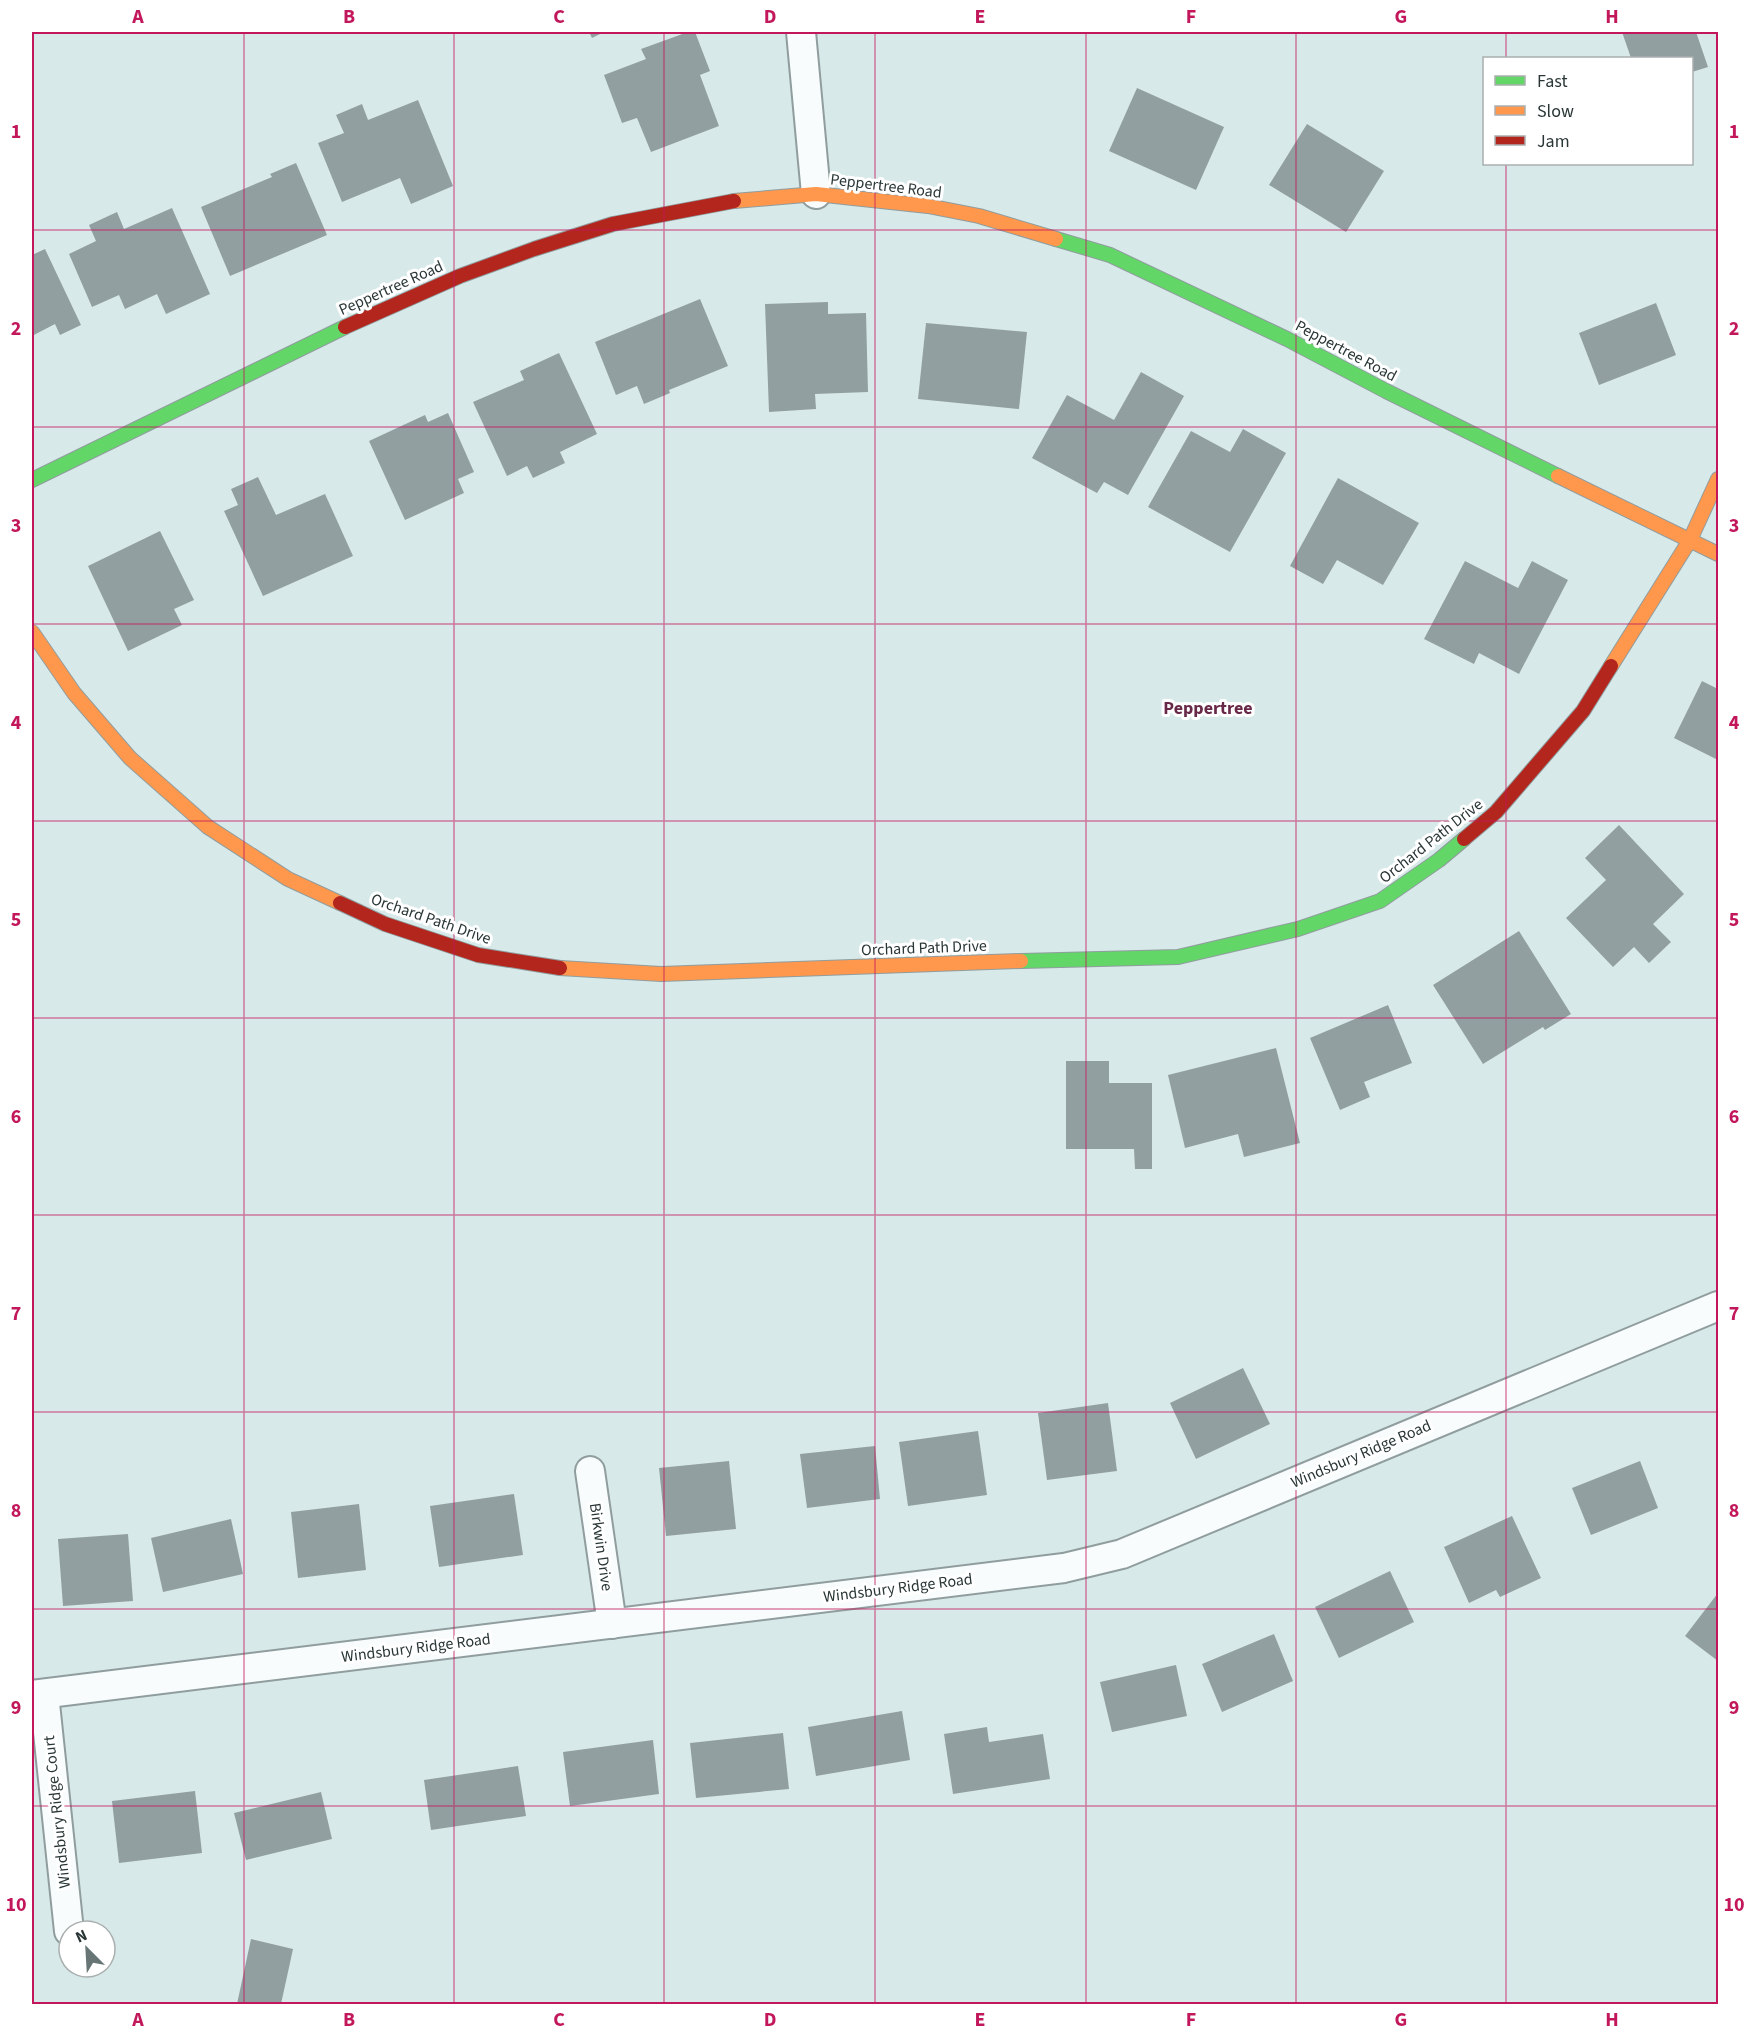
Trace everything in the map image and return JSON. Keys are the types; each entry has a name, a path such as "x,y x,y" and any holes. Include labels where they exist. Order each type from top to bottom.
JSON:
{"street":[{"path":"801,32 816,194"},
{"name":"Peppertree Road","path":"32,480 329,334 460,276 613,224 730,201 816,194 928,206 979,216 1110,255 1277,334 1396,396 1719,554"},
{"name":"Orchard Path Drive","path":"32,632 74,693 130,758 208,827 288,879 385,924 478,955 575,970 661,974 1178,957 1298,929 1380,901 1439,860 1496,812 1583,711 1690,540 1719,479"},
{"name":"Windsbury Ridge Road","path":"38,1694 1064,1568 1122,1554 1719,1306"},
{"name":"Birkwin Drive","path":"590,1471 612,1624"},
{"name":"Windsbury Ridge Court","path":"38,1694 67,1919"}],"building":[{"path":"589,32 604,32 592,38"},
{"path":"688,32 695,32 710,71 700,75 719,126 651,152 637,118 622,123 604,75 646,59 641,49"},
{"path":"1622,32 1696,32 1708,67 1693,72 1693,57 1631,57"},
{"path":"1137,88 1224,127 1196,190 1109,151"},
{"path":"418,100 453,186 411,204 400,178 342,202 318,143 344,133 336,115 362,104 368,120"},
{"path":"1307,124 1384,171 1346,232 1269,185"},
{"path":"296,163 327,235 230,276 201,207 272,177 270,174"},
{"path":"172,208 210,294 166,314 157,294 125,309 119,295 92,307 69,254 96,241 89,225 117,212 124,229"},
{"path":"45,249 81,325 60,335 55,324 32,336 32,255"},
{"path":"700,299 728,366 669,390 670,393 644,404 637,386 616,395 595,342"},
{"path":"828,302 828,314 866,313 868,392 815,394 816,409 769,412 765,304"},
{"path":"1656,303 1676,355 1599,385 1579,333"},
{"path":"926,323 1027,332 1019,409 918,399"},
{"path":"559,353 597,434 560,452 565,463 533,478 527,466 507,476 473,402 524,380 520,371"},
{"path":"1141,372 1184,396 1128,495 1104,482 1097,493 1032,458 1067,395 1114,420"},
{"path":"448,413 474,472 458,479 464,493 405,520 369,441 425,415 428,422"},
{"path":"1243,429 1286,453 1230,552 1148,507 1191,431 1230,452"},
{"path":"258,477 276,515 325,494 353,556 263,596 224,511 238,505 231,489"},
{"path":"1338,478 1419,523 1383,585 1337,560 1323,584 1290,566"},
{"path":"160,531 194,600 174,609 182,625 128,651 88,566"},
{"path":"1465,561 1518,588 1532,561 1568,580 1519,674 1479,653 1474,664 1424,639"},
{"path":"1702,681 1718,689 1718,760 1674,738"},
{"path":"1619,825 1684,894 1653,924 1671,942 1649,963 1634,947 1613,967 1566,918 1606,880 1585,858"},
{"path":"1519,931 1571,1014 1545,1030 1543,1027 1483,1064 1433,985"},
{"path":"1388,1005 1412,1063 1364,1082 1370,1097 1340,1110 1310,1038"},
{"path":"1276,1048 1300,1143 1244,1157 1238,1134 1185,1148 1168,1075"},
{"path":"1066,1061 1109,1061 1109,1083 1152,1083 1152,1169 1135,1169 1134,1149 1066,1149"},
{"path":"1243,1368 1270,1424 1196,1459 1170,1403"},
{"path":"1108,1403 1117,1471 1047,1480 1038,1413"},
{"path":"978,1431 987,1495 908,1506 899,1442"},
{"path":"875,1446 880,1499 807,1508 800,1454"},
{"path":"729,1461 736,1529 666,1536 659,1468"},
{"path":"1640,1461 1658,1508 1591,1535 1572,1488"},
{"path":"514,1494 523,1555 439,1567 430,1506"},
{"path":"359,1504 366,1570 298,1578 291,1512"},
{"path":"1512,1516 1541,1578 1500,1597 1496,1590 1469,1603 1444,1547"},
{"path":"231,1519 243,1574 163,1592 151,1538"},
{"path":"128,1534 133,1601 63,1606 58,1539"},
{"path":"1390,1571 1414,1622 1339,1658 1315,1607"},
{"path":"1718,1593 1718,1661 1685,1636"},
{"path":"1274,1634 1293,1681 1222,1712 1202,1664"},
{"path":"1176,1665 1187,1716 1112,1732 1100,1682"},
{"path":"902,1711 910,1760 816,1776 808,1727"},
{"path":"987,1727 989,1742 1043,1734 1050,1779 953,1794 944,1734"},
{"path":"783,1733 789,1789 696,1798 690,1743"},
{"path":"653,1740 659,1794 570,1806 563,1752"},
{"path":"518,1766 526,1816 431,1830 424,1780"},
{"path":"195,1791 202,1853 119,1863 112,1801"},
{"path":"321,1792 332,1839 246,1860 234,1813"},
{"path":"251,1939 293,1949 281,2004 237,2004"}],"traffic: fast":[{"path":"1056,239 1110,255 1287,339 1558,476"},
{"path":"32,480 345,327"},
{"path":"1021,961 1178,957 1298,929 1380,901 1439,860 1464,839"}],"traffic: slow":[{"path":"734,201 816,194 928,206 979,216 1056,239"},
{"path":"1558,476 1718,554"},
{"path":"1611,666 1690,540 1718,479"},
{"path":"32,632 74,693 130,758 208,827 288,879 340,903"},
{"path":"560,968 661,974 1021,961"}],"traffic: jam":[{"path":"345,327 460,276 534,249 613,224 734,201"},
{"path":"1464,839 1496,812 1583,711 1611,666"},
{"path":"340,903 385,924 478,955 560,968"}],"district":[{"name":"Peppertree","path":"1208,708"}]}
